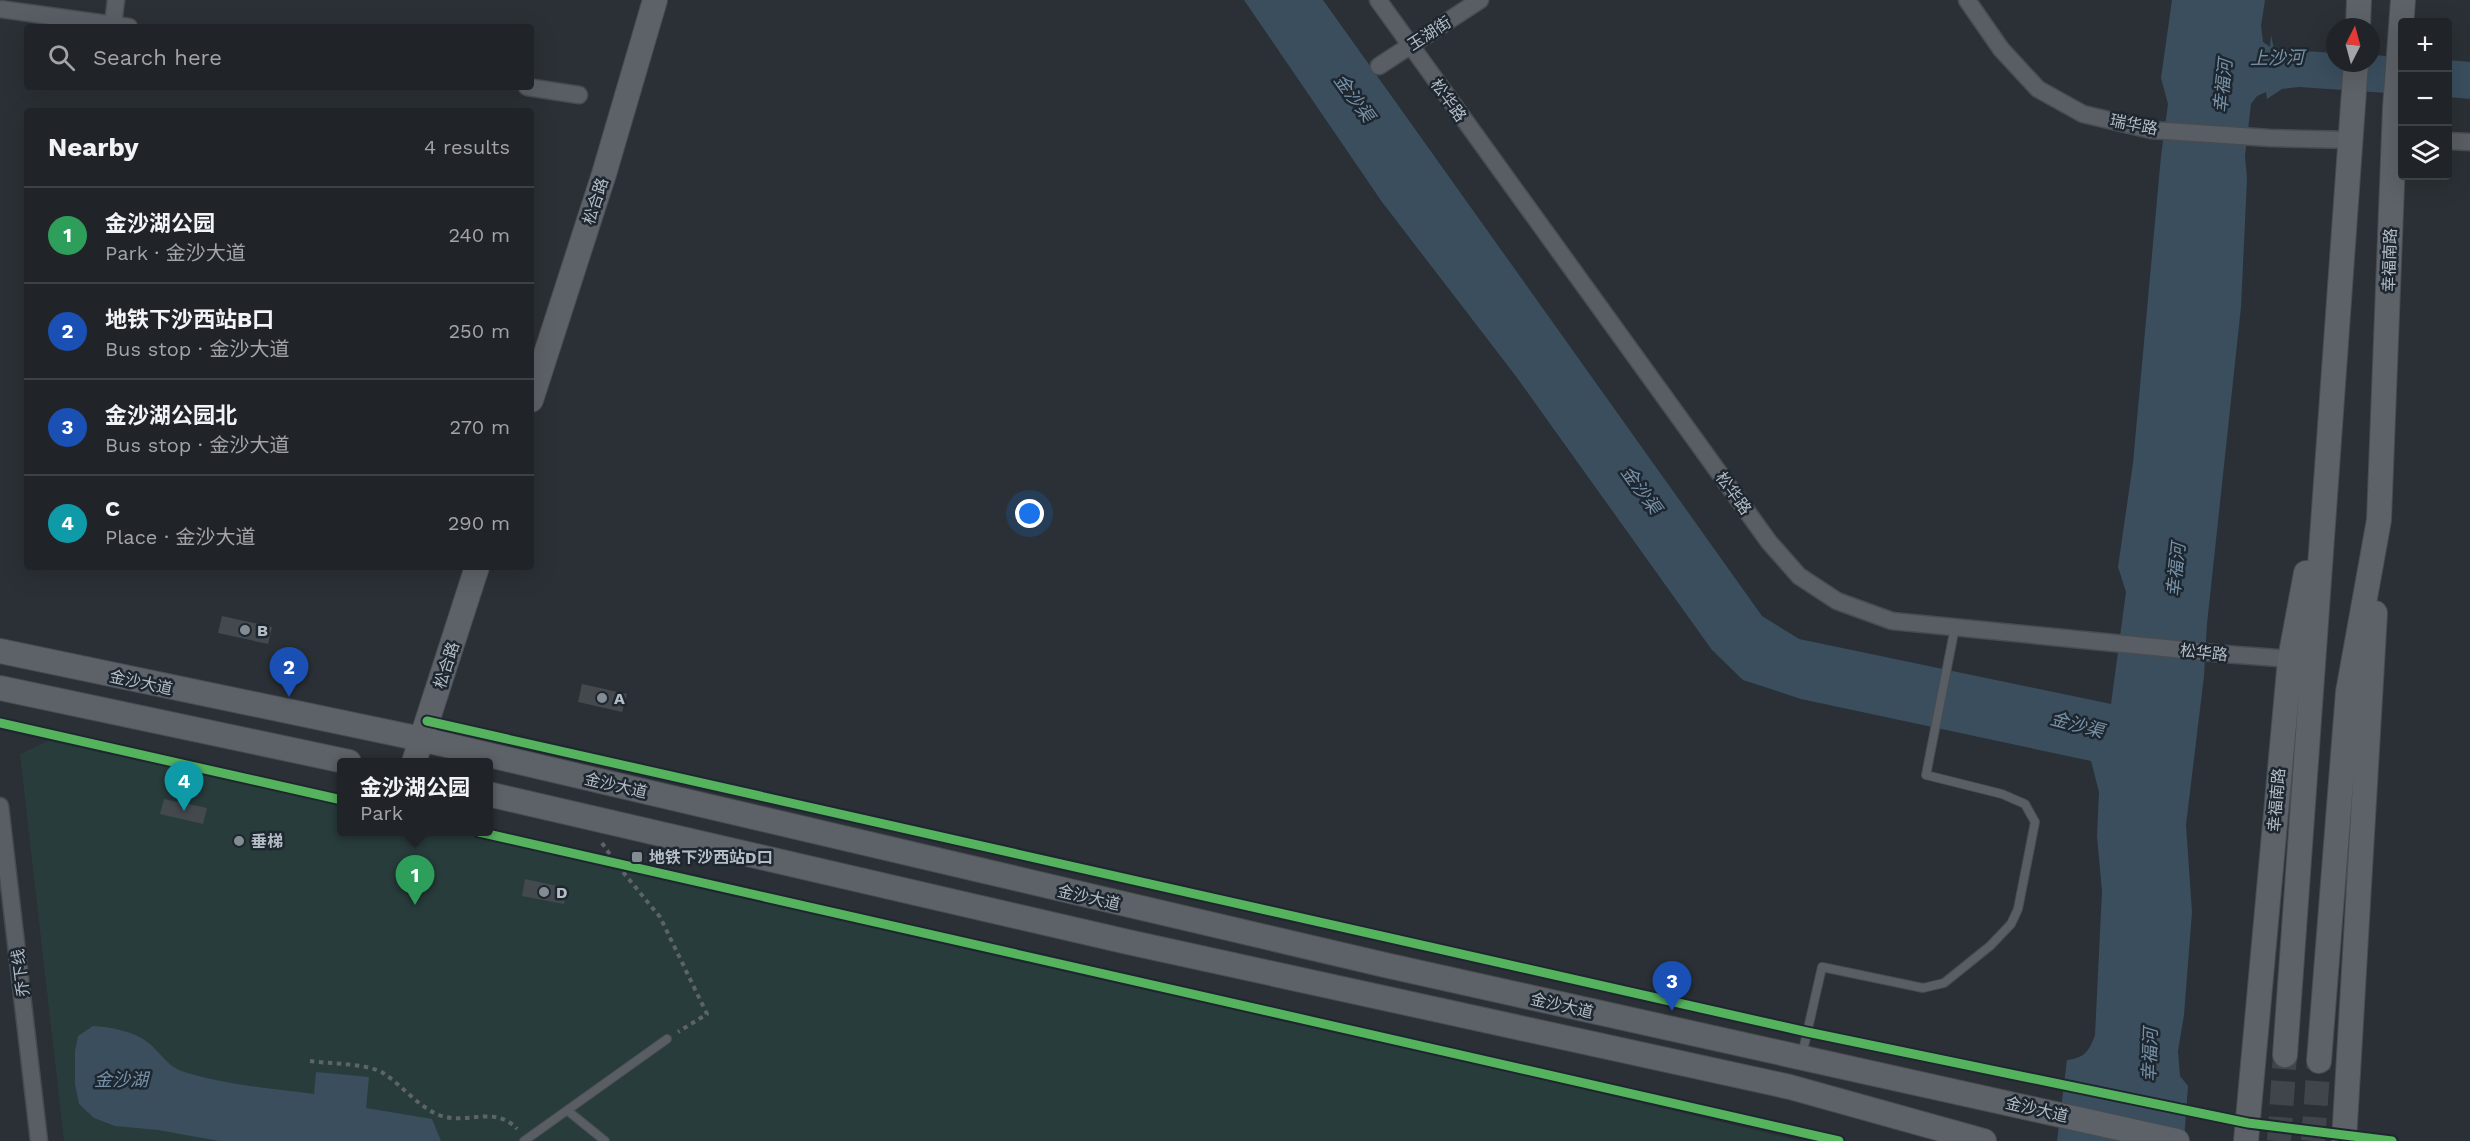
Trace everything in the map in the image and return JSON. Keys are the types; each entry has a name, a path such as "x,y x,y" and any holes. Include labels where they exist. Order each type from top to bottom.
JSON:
{"main road":[{"name":"松合路","path":"534,391 604,174 655,0"},
{"path":"2358,18 2359,0"},
{"name":"幸福南路","path":"2344,1141 2372,699 2398,138 2395,108 2403,0"},
{"name":"幸福南路","path":"2285,1055 2355,72"},
{"name":"幸福南路","path":"2246,1141 2290,659 2327,461"},
{"name":"幸福南路","path":"2319,1061 2348,692 2379,520"},
{"name":"松合路","path":"415,758 476,570"},
{"name":"金沙大道","path":"0,651 422,739 1158,913 1801,1059 2177,1141"},
{"path":"0,688 337,759"},
{"name":"金沙大道","path":"493,795 1139,944 1790,1087 1984,1141"}],"street":[{"path":"116,0 121,24"},
{"name":"松华路","path":"1378,0 1769,542 1799,576 1837,601 1892,621 2290,659"},
{"name":"玉湖街","path":"1379,66 1480,0"},
{"name":"瑞华路","path":"1967,0 2001,49 2038,89 2084,114 2151,129 2270,138 2350,140"},
{"path":"0,9 107,24"},
{"path":"534,88 579,95"},
{"path":"2452,141 2470,142"},
{"name":"乔下线","path":"0,806 39,1141"}],"lane":[{"path":"1801,1059 1822,967 1923,988 1944,983 1990,946 2011,924 2019,909 2035,822 2025,804 2002,794 1926,775 1955,627"},
{"path":"525,1140 667,1039"},
{"path":"568,1111 605,1141"}],"path":[{"path":"584,816 615,862 660,917 707,1014 667,1039"},
{"path":"604,860 627,865"},
{"path":"310,1061 382,1072 418,1102 438,1115 457,1119 496,1116 508,1120 525,1140"}],"green space":[{"path":"58,736 337,801 337,836 487,836 968,944 1801,1141 64,1141 20,754"}],"water":[{"path":"1244,0 1323,0 1762,616 1799,639 2111,704 2126,592 2118,567 2133,463 2161,156 2168,104 2161,78 2172,0 2265,0 2261,26 2263,42 2270,47 2271,35 2274,49 2326,52 2326,72 2380,72 2380,56 2398,57 2398,94 2299,87 2282,89 2267,99 2266,92 2257,96 2251,104 2245,156 2247,179 2241,307 2207,624 2204,676 2186,825 2192,912 2184,1015 2178,1051 2180,1076 2188,1086 2184,1141 2057,1141 2067,1060 2078,1058 2086,1053 2095,1035 2102,891 2097,836 2099,792 2091,761 1801,699 1743,680 1712,650 1515,375 1382,202"},
{"path":"2452,60 2470,62 2470,99 2452,97"},
{"name":"金沙湖","path":"93,1026 121,1030 140,1038 181,1071 230,1083 314,1094 316,1072 369,1077 366,1108 432,1119 441,1141 219,1141 158,1130 115,1126 94,1118 79,1104 75,1084 75,1051 78,1036"}],"building":[{"name":"B","path":"222,616 272,627 268,644 218,633"},
{"name":"A","path":"582,684 627,694 622,712 578,702"},
{"path":"164,799 207,808 203,824 160,814"},
{"name":"D","path":"525,879 567,888 564,904 522,896"}],"tunnel":[{"path":"2279,1141 2285,1055"},
{"path":"2313,1141 2319,1061"}],"cycle path":[{"path":"427,721 1807,1032 2248,1123 2392,1141"},
{"path":"0,723 337,799"},
{"path":"493,835 1839,1141"}],"place":[{"name":"B","path":"245,630"},
{"name":"地铁下沙西站B口","path":"289,697"},
{"name":"A","path":"602,698"},
{"name":"C","path":"184,811"},
{"name":"垂梯","path":"239,841"},
{"name":"地铁下沙西站D口","path":"637,857"},
{"name":"D","path":"544,892"},
{"name":"金沙湖公园","path":"415,905"},
{"name":"金沙湖公园北","path":"1672,1011"}],"water label":[{"name":"上沙河","path":"2277,58"},
{"name":"幸福河","path":"2223,86"},
{"name":"金沙渠","path":"1354,98"},
{"name":"金沙渠","path":"1641,490"},
{"name":"幸福河","path":"2176,570"},
{"name":"金沙渠","path":"2077,725"},
{"name":"幸福河","path":"2150,1055"}]}
